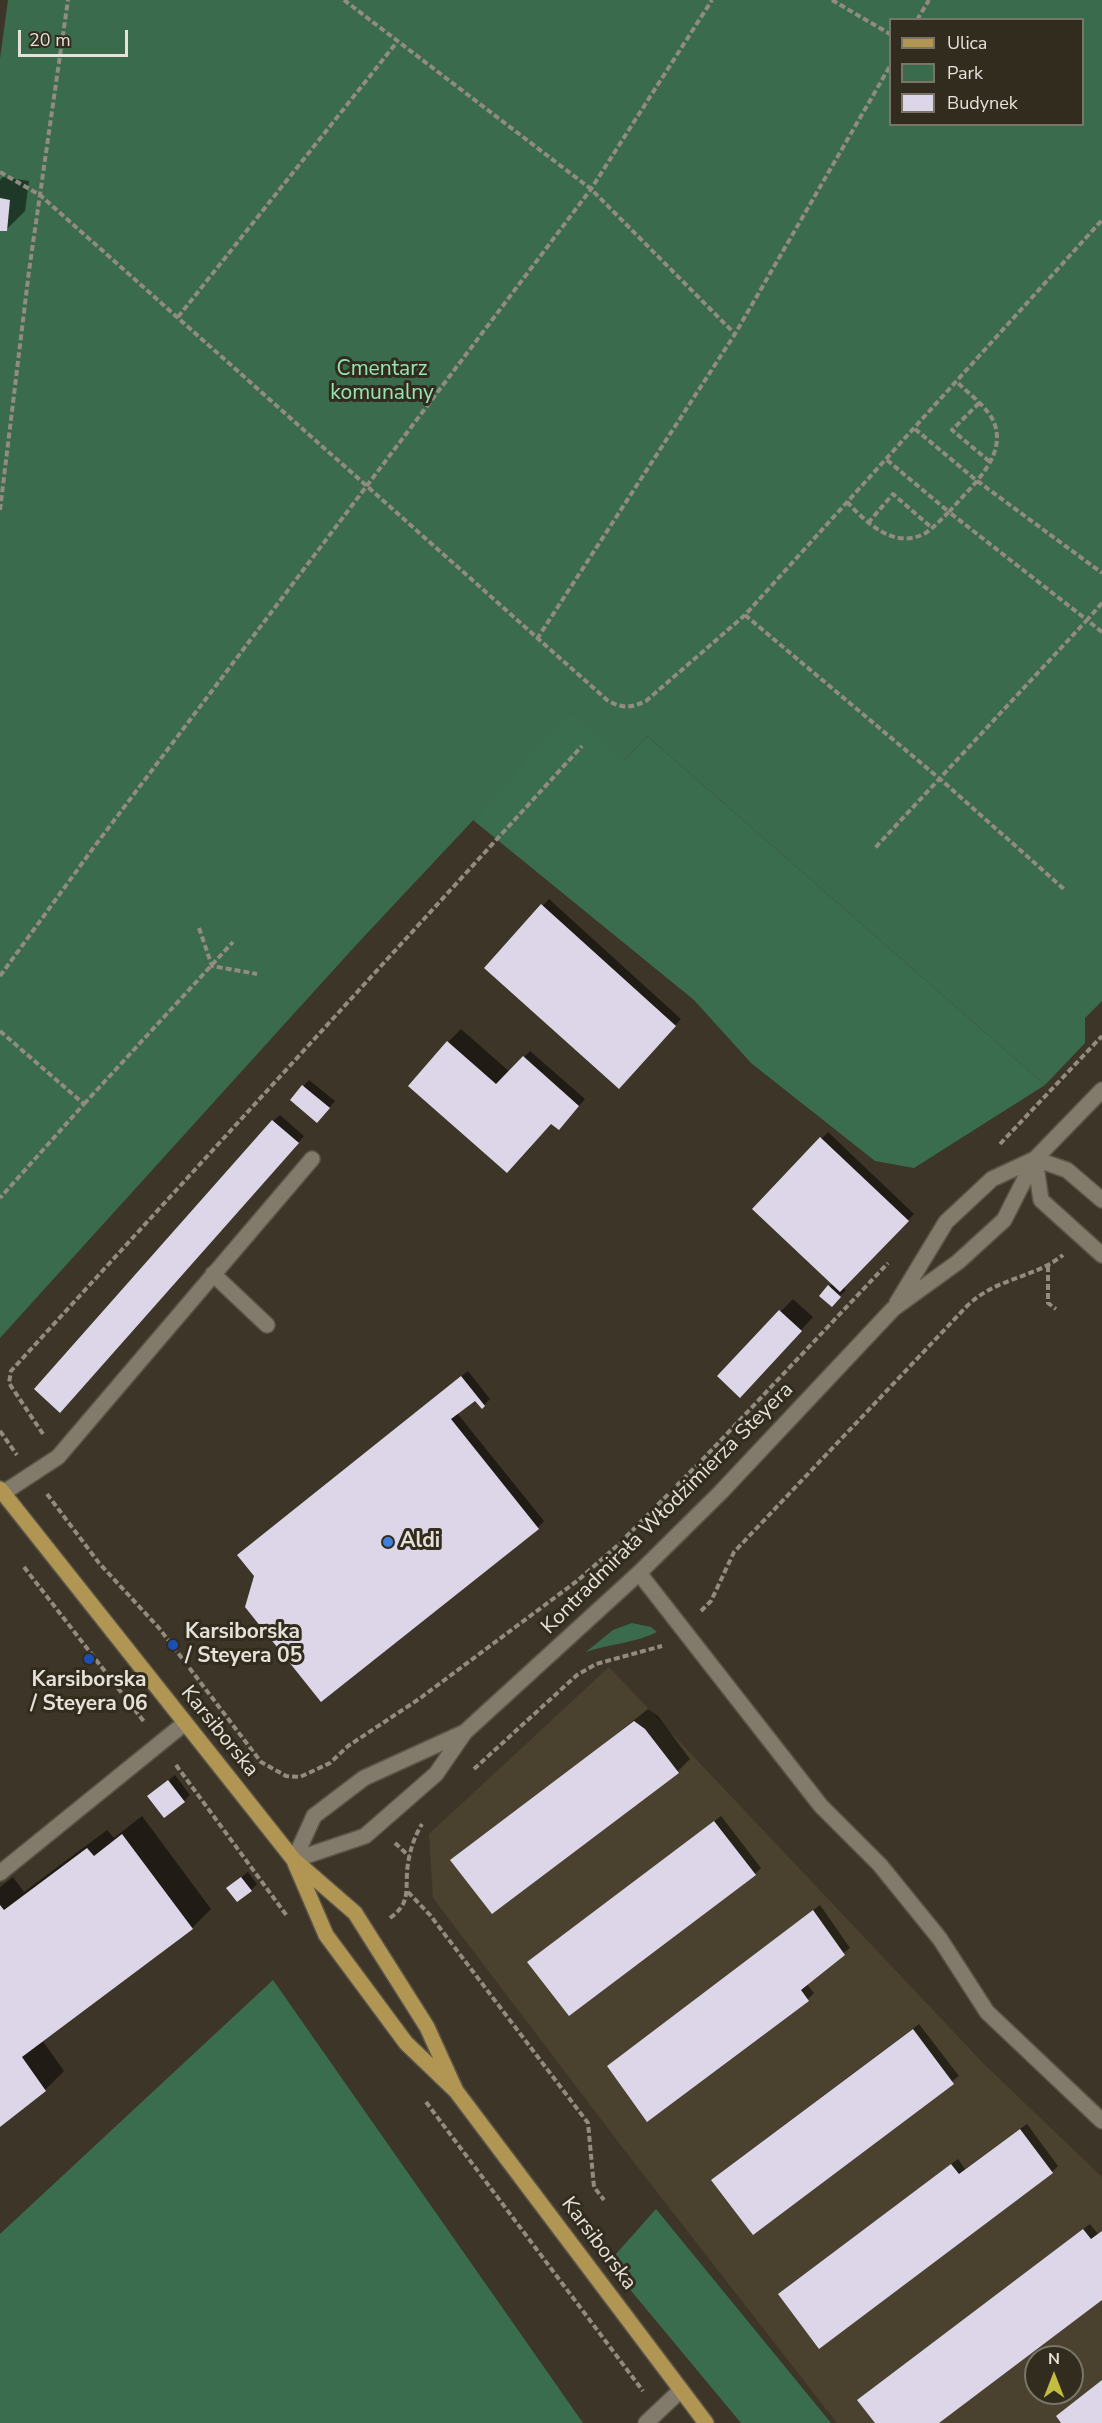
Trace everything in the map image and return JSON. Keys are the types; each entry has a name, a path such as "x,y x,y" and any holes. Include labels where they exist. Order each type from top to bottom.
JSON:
{"main road":[{"name":"Karsiborska","path":"2,1491 294,1860 355,1913 427,2027 456,2091"},
{"name":"Karsiborska","path":"294,1860 326,1935 406,2043 456,2091 706,2423"}],"street":[{"name":"Kontradmirała Włodzimierza Steyera","path":"294,1860 365,1836 436,1774 465,1732 639,1573 721,1492 894,1309 958,1262 1004,1220 1035,1159 1102,1090"},
{"path":"2,1491 58,1457 312,1159"},
{"path":"1102,1200 1067,1170 1035,1159 1041,1200 1102,1255"},
{"name":"Kontradmirała Włodzimierza Steyera","path":"894,1309 946,1222 992,1179 1035,1159"},
{"path":"213,1275 267,1325"},
{"path":"639,1573 821,1806 880,1865 940,1939 987,2012 1102,2121"},
{"path":"0,1873 185,1723"},
{"name":"Kontradmirała Włodzimierza Steyera","path":"294,1860 314,1816 349,1789 364,1778 465,1732"},
{"path":"646,2423 681,2390"}],"path":[{"path":"0,510 40,195 68,0"},
{"path":"344,0 591,189 735,334"},
{"path":"0,976 94,846 591,189 712,0"},
{"path":"832,0 889,33"},
{"path":"918,18 928,0"},
{"path":"178,317 397,42"},
{"path":"537,639 735,334 889,69"},
{"path":"0,172 40,195 368,484 607,700 617,706 631,708 646,701 746,615 1102,220"},
{"path":"847,502 868,523 887,535 908,539 925,533 949,512 990,462 997,448 995,423 958,382"},
{"path":"979,403 952,430 990,462"},
{"path":"915,429 976,480 1102,573"},
{"path":"887,460 949,512 1102,632"},
{"path":"868,523 893,494 932,528"},
{"path":"875,848 1102,603"},
{"path":"746,615 940,779 1064,889"},
{"path":"58,1457 9,1383 11,1371 582,746"},
{"path":"199,928 212,966"},
{"path":"0,1198 233,942"},
{"path":"212,966 257,974"},
{"path":"0,1031 84,1104"},
{"path":"996,1148 1102,1036"},
{"path":"699,1613 711,1601 734,1552 967,1306 982,1292 1048,1266 1064,1254"},
{"path":"99,1563 159,1628 261,1762 286,1776 300,1777 314,1773 419,1699 602,1560 705,1457 890,1260"},
{"path":"1048,1266 1048,1303 1056,1309"},
{"path":"470,1773 577,1675 596,1664 656,1649 670,1641"},
{"path":"386,1922 399,1912 408,1892 409,1857 416,1834 424,1820"},
{"path":"408,1892 430,1915 588,2123 594,2187 604,2200"},
{"path":"424,2100 659,2412"}],"shaded area":[{"path":"609,1667 984,2064 1102,2177 1102,2423 837,2423 632,2160 433,1898 429,1834"}],"green space":[{"name":"Cmentarz komunalny","path":"8,0 1102,0 1102,1001 1085,1018 1085,1043 1045,1085 647,736 625,760 493,799 357,944 0,1338 0,59"},
{"path":"570,714 625,760 647,736 1045,1085 914,1168 875,1161 751,1063 694,1000 473,820"},
{"path":"632,1623 651,1627 657,1632 640,1639 586,1652 613,1630"},
{"path":"273,1980 583,2423 0,2423 0,2234"},
{"path":"656,2209 831,2423 741,2423 608,2263"}],"building":[{"path":"0,198 10,200 7,231 0,231"},
{"path":"541,904 676,1026 619,1089 484,968"},
{"path":"447,1041 496,1084 523,1056 579,1106 559,1130 551,1124 507,1173 408,1086"},
{"path":"302,1085 330,1108 317,1123 290,1100"},
{"path":"272,1120 299,1143 60,1413 34,1389"},
{"path":"820,1137 909,1221 840,1292 752,1209"},
{"path":"828,1285 841,1297 832,1307 819,1296"},
{"path":"779,1310 802,1331 740,1398 717,1376"},
{"name":"Aldi","path":"461,1376 485,1406 482,1409 475,1401 451,1419 539,1529 321,1702 245,1607 254,1576 237,1555"},
{"path":"634,1721 645,1729 679,1773 492,1914 450,1860"},
{"path":"168,1780 185,1802 164,1818 147,1796"},
{"path":"714,1821 756,1875 569,2016 527,1962"},
{"path":"122,1834 193,1929 22,2057 46,2091 0,2127 0,1905 4,1910 87,1848 94,1856"},
{"path":"241,1877 252,1891 237,1902 226,1888"},
{"path":"813,1910 845,1955 801,1990 809,2001 647,2122 607,2066"},
{"path":"913,2029 954,2084 753,2235 711,2180"},
{"path":"1020,2129 1053,2173 819,2349 778,2294 951,2164 959,2174"},
{"path":"1083,2229 1091,2239 1102,2231 1102,2300 1042,2345 1024,2345 1024,2359 939,2423 875,2423 857,2400"},
{"path":"1102,2380 1102,2423 1061,2423 1056,2416 1070,2405 1084,2405 1084,2394"}],"place":[{"name":"Aldi","path":"388,1542"},
{"name":"Karsiborska / Steyera 05","path":"173,1645"},
{"name":"Karsiborska / Steyera 06","path":"89,1659"}]}
